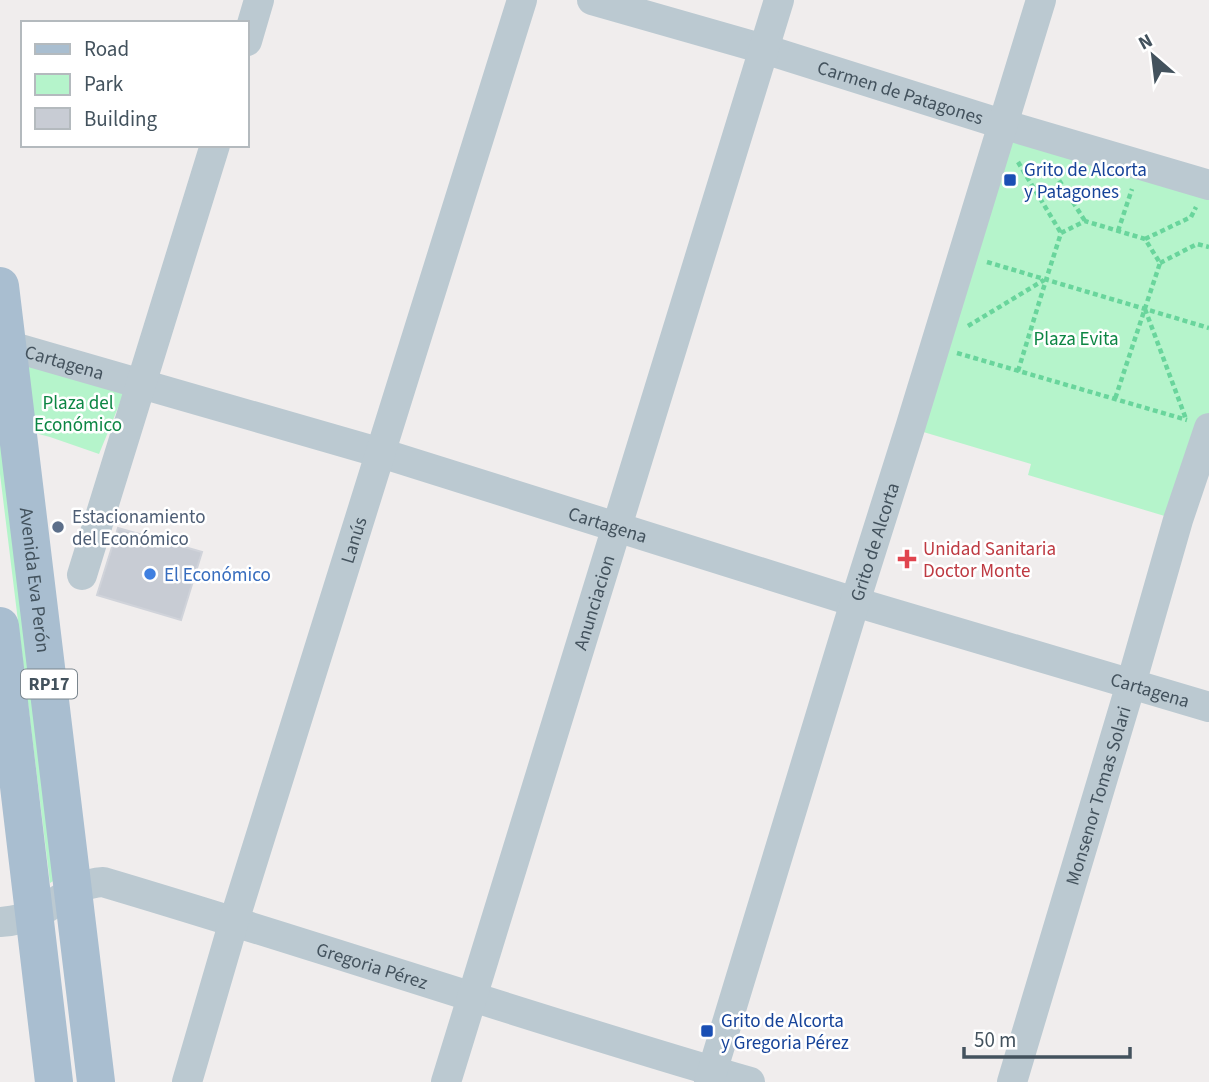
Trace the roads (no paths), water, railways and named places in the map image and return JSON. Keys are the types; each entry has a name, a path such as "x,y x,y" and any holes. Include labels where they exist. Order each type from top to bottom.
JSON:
{"main road":[{"name":"Avenida Eva Perón","path":"0,286 96,1082"},
{"name":"RP17","path":"0,625 17,919 54,1082"}],"street":[{"path":"248,38 260,0"},
{"name":"Lanús","path":"187,1082 234,921 523,0"},
{"name":"Carmen de Patagones","path":"592,0 764,49 1010,130 1208,185"},
{"name":"Anunciacion","path":"446,1082 779,0"},
{"name":"Grito de Alcorta","path":"710,1077 962,255 1010,130 1041,0"},
{"path":"82,575 214,147"},
{"name":"Cartagena","path":"6,345 381,453 855,602 1209,708"},
{"name":"Monsenor Tomas Solari","path":"1012,1082 1178,520 1197,423"},
{"name":"Gregoria Pérez","path":"17,919 92,882 103,882 472,997 710,1077 750,1082"}],"place":[{"name":"Grito de Alcorta y Patagones","path":"1010,180"},
{"name":"Estacionamiento del Económico","path":"58,527"},
{"name":"Unidad Sanitaria Doctor Monte","path":"907,559"},
{"name":"El Económico","path":"150,574"},
{"name":"Grito de Alcorta y Gregoria Pérez","path":"707,1031"}],"park label":[{"name":"Plaza Evita","path":"1076,338"},
{"name":"Plaza del Económico","path":"78,413"}]}
